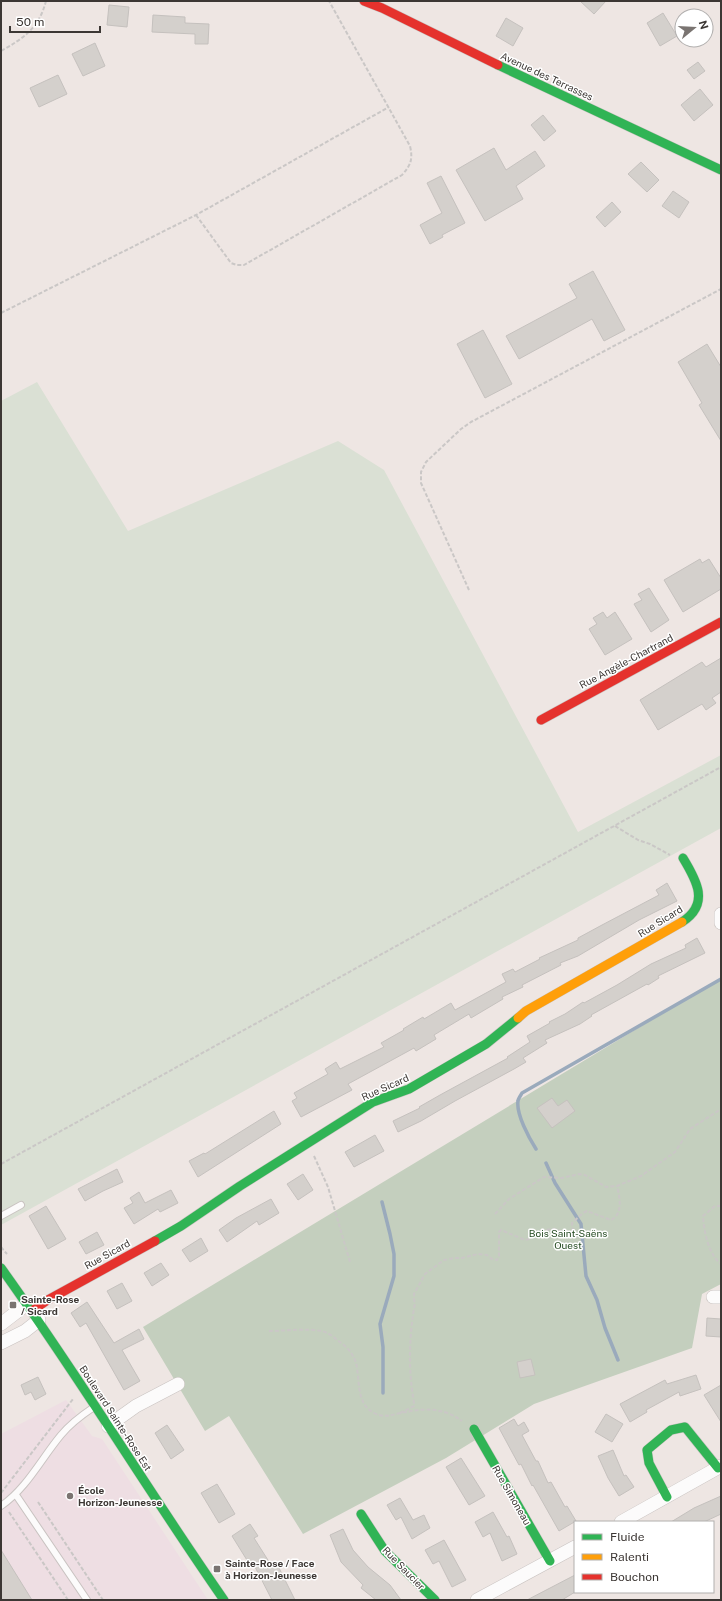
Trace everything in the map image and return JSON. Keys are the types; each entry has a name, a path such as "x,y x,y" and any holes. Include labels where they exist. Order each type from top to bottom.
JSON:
{"street":[{"name":"Avenue des Terrasses","path":"364,1 382,8 498,65 721,170"},
{"name":"Rue Angèle-Chartrand","path":"541,720 721,622"},
{"name":"Rue Sicard","path":"33,1312 46,1301 181,1226 240,1186 373,1102 409,1089 486,1044 526,1011 684,921 695,910 700,896 696,879 683,858"},
{"path":"721,914 721,923"},
{"name":"Boulevard Sainte-Rose Est","path":"1,1268 33,1312 182,1540 224,1600"},
{"path":"1,1324 33,1312"},
{"path":"1,1343 25,1331 33,1312"},
{"path":"108,1426 136,1406 178,1384"},
{"path":"623,1521 667,1497 720,1467 685,1427 671,1430 647,1450 649,1463 667,1497"},
{"name":"Rue Simoneau","path":"474,1429 550,1561"},
{"name":"Rue Saucier","path":"361,1514 385,1550 435,1600"},
{"path":"477,1600 574,1548"}],"lane":[{"path":"1,1216 21,1205"},
{"path":"1,1506 16,1495 61,1435 75,1420 95,1406"},
{"path":"16,1495 87,1600"}],"path":[{"path":"1,51 27,36 37,24 46,1"},
{"path":"196,215 231,263 244,265 402,175 410,167 413,156 410,146 329,1"},
{"path":"1,313 196,215 389,108"},
{"path":"470,590 421,483 421,472 426,462 460,429 471,422 721,289"},
{"path":"1,1164 721,767"},
{"path":"615,826 638,840 650,844 676,858 683,858"},
{"path":"495,1214 509,1199 544,1177 562,1178 579,1174 606,1187 617,1186 641,1176 666,1160 675,1152 690,1129 721,1109"},
{"path":"307,1143 328,1187 350,1262"},
{"path":"269,1330 322,1331 333,1336 350,1351 356,1363 361,1398 366,1406 374,1413 384,1416 392,1416 400,1413 414,1406 409,1357 411,1326 415,1303 414,1294 425,1274 444,1260 454,1258 462,1258 478,1254 487,1255 492,1259 497,1260 499,1256 499,1232 501,1230 525,1240 529,1239 536,1232 550,1229 573,1234 572,1223 583,1213 587,1212 611,1220 618,1214 620,1203 617,1186"},
{"path":"721,1206 715,1206 703,1216 706,1236 710,1247 718,1262 721,1264"},
{"path":"1,1493 71,1400 75,1398"},
{"path":"400,1413 419,1410 439,1410 455,1416 474,1429"},
{"path":"38,1502 103,1600"},
{"path":"9,1512 68,1600"}],"shaded area":[{"path":"37,382 128,531 338,441 384,470 578,832 721,755 721,828 1,1225 1,401"},
{"name":"École Horizon-Jeunesse","path":"66,1400 92,1436 102,1439 208,1600 1,1600 1,1434"}],"green space":[{"name":"Bois Saint-Saëns Ouest","path":"721,978 721,1284 702,1294 692,1348 534,1404 446,1458 303,1534 229,1416 205,1431 143,1327"}],"building":[{"path":"580,1 606,1 594,14"},
{"path":"109,5 129,7 127,27 107,25"},
{"path":"663,13 674,31 674,38 660,46 647,23"},
{"path":"153,15 185,17 185,23 209,24 208,44 195,44 195,34 152,32"},
{"path":"506,18 523,28 513,46 496,36"},
{"path":"95,43 105,66 83,76 72,54"},
{"path":"698,62 705,71 694,79 687,70"},
{"path":"58,75 67,94 39,107 30,88"},
{"path":"700,89 713,105 694,121 681,105"},
{"path":"543,115 556,131 544,141 531,125"},
{"path":"494,148 506,170 535,151 545,166 516,186 523,199 485,221 456,170"},
{"path":"641,162 659,180 647,192 628,174"},
{"path":"441,176 465,223 442,235 443,237 430,244 420,225 442,213 427,183"},
{"path":"673,191 689,202 679,218 662,206"},
{"path":"612,202 621,212 605,227 596,217"},
{"path":"593,271 625,330 604,341 592,319 519,359 506,336 577,298 569,284"},
{"path":"483,330 512,384 485,398 457,344"},
{"path":"707,344 721,367 721,441 699,405 702,403 678,362"},
{"path":"700,559 702,563 709,559 721,578 721,589 683,612 664,580"},
{"path":"649,588 669,620 651,632 634,604 642,600 638,594"},
{"path":"603,612 607,618 615,612 632,639 605,655 589,629 597,624 593,618"},
{"path":"721,658 721,692 712,698 716,703 706,710 702,704 658,730 640,700 702,662 706,667"},
{"path":"667,883 677,901 639,920 578,956 560,963 561,965 522,985 523,987 502,997 503,999 471,1018 469,1014 434,1035 436,1039 416,1051 414,1048 348,1084 352,1090 301,1117 292,1101 297,1098 294,1093 328,1074 325,1069 336,1062 340,1069 384,1047 381,1043 423,1017 424,1019 451,1003 455,1010 506,982 502,974 513,969 515,972 540,959 539,958 578,940 578,938 659,895 656,890"},
{"path":"697,938 705,953 658,976 659,978 648,985 647,984 591,1015 592,1016 580,1024 545,1040 547,1043 523,1058 526,1062 421,1121 398,1132 393,1121 420,1108 419,1107 440,1095 508,1058 507,1057 530,1042 527,1036 550,1023 549,1022 565,1014 583,1002 584,1003 617,985 651,964 686,948 685,945"},
{"path":"552,1098 558,1106 567,1100 575,1111 552,1128 537,1108"},
{"path":"274,1111 281,1124 198,1177 189,1161 204,1153 205,1154"},
{"path":"375,1135 384,1151 354,1167 345,1152"},
{"path":"117,1169 123,1182 85,1201 78,1189"},
{"path":"303,1174 313,1190 298,1200 287,1184"},
{"path":"171,1190 178,1203 160,1212 158,1209 134,1224 124,1208 133,1203 130,1198 139,1192 145,1203"},
{"path":"271,1199 279,1213 259,1225 257,1221 227,1242 219,1230 236,1218"},
{"path":"46,1206 66,1239 48,1249 29,1216"},
{"path":"97,1232 104,1245 86,1254 79,1242"},
{"path":"201,1238 208,1251 190,1262 182,1250"},
{"path":"161,1263 169,1275 152,1286 144,1273"},
{"path":"122,1283 132,1301 117,1309 107,1291"},
{"path":"87,1302 114,1343 139,1329 144,1339 122,1350 140,1381 124,1390 86,1323 80,1327 71,1313"},
{"path":"707,1318 721,1319 721,1337 706,1336"},
{"path":"531,1359 535,1375 520,1378 517,1362"},
{"path":"696,1375 701,1389 680,1396 679,1392 646,1410 647,1412 630,1422 620,1404 665,1380 667,1384"},
{"path":"38,1377 46,1394 35,1400 31,1392 25,1395 21,1385"},
{"path":"721,1385 721,1422 704,1395"},
{"path":"606,1414 623,1424 612,1442 595,1432"},
{"path":"514,1419 518,1426 524,1422 529,1431 522,1435 536,1461 538,1461 548,1483 551,1482 565,1507 567,1506 576,1521 559,1531 533,1485 532,1486 521,1464 519,1465 499,1428"},
{"path":"167,1425 184,1450 171,1459 155,1433"},
{"path":"613,1450 624,1476 626,1475 634,1487 619,1496 608,1478 598,1456"},
{"path":"461,1458 485,1496 469,1505 446,1467"},
{"path":"217,1484 235,1514 219,1523 201,1493"},
{"path":"721,1496 721,1514 706,1521 673,1521 694,1508"},
{"path":"400,1498 413,1520 424,1515 430,1528 412,1539 401,1517 396,1520 387,1505"},
{"path":"493,1512 507,1537 509,1536 517,1554 502,1561 490,1533 483,1537 475,1522"},
{"path":"250,1524 258,1536 254,1538 273,1568 278,1566 295,1600 272,1600 253,1563 250,1565 232,1536"},
{"path":"343,1529 353,1550 368,1567 390,1585 401,1600 376,1600 361,1588 363,1585 341,1562 330,1535"},
{"path":"444,1540 466,1580 452,1587 439,1561 433,1564 425,1550"},
{"path":"1,1550 32,1600 1,1600"},
{"path":"574,1576 574,1593 562,1600 527,1600"}],"waterway":[{"path":"536,1149 519,1112 518,1101 522,1093 721,979"},
{"path":"546,1163 555,1183 581,1224 586,1276 597,1300 605,1328 618,1360"},
{"path":"382,1202 394,1254 394,1276 380,1324 383,1347 383,1393"}],"traffic: fast":[{"path":"498,65 721,170"},
{"path":"682,922 691,915 696,908 698,900 698,892 693,875 683,858"},
{"path":"155,1241 181,1226 240,1186 373,1102 409,1089 486,1044 518,1018"},
{"path":"1,1268 58,1350 224,1600"},
{"path":"667,1497 649,1463 647,1450 671,1430 685,1427 718,1468"},
{"path":"474,1429 550,1561"},
{"path":"361,1514 385,1551 435,1600"}],"traffic: slow":[{"path":"518,1018 526,1011 682,922"}],"traffic: jam":[{"path":"364,1 382,8 498,65"},
{"path":"541,720 721,622"},
{"path":"32,1311 46,1301 155,1241"}],"place":[{"name":"Sainte-Rose / Sicard","path":"13,1305"},
{"name":"École Horizon-Jeunesse","path":"70,1496"},
{"name":"Sainte-Rose / Face à Horizon-Jeunesse","path":"217,1569"}]}
